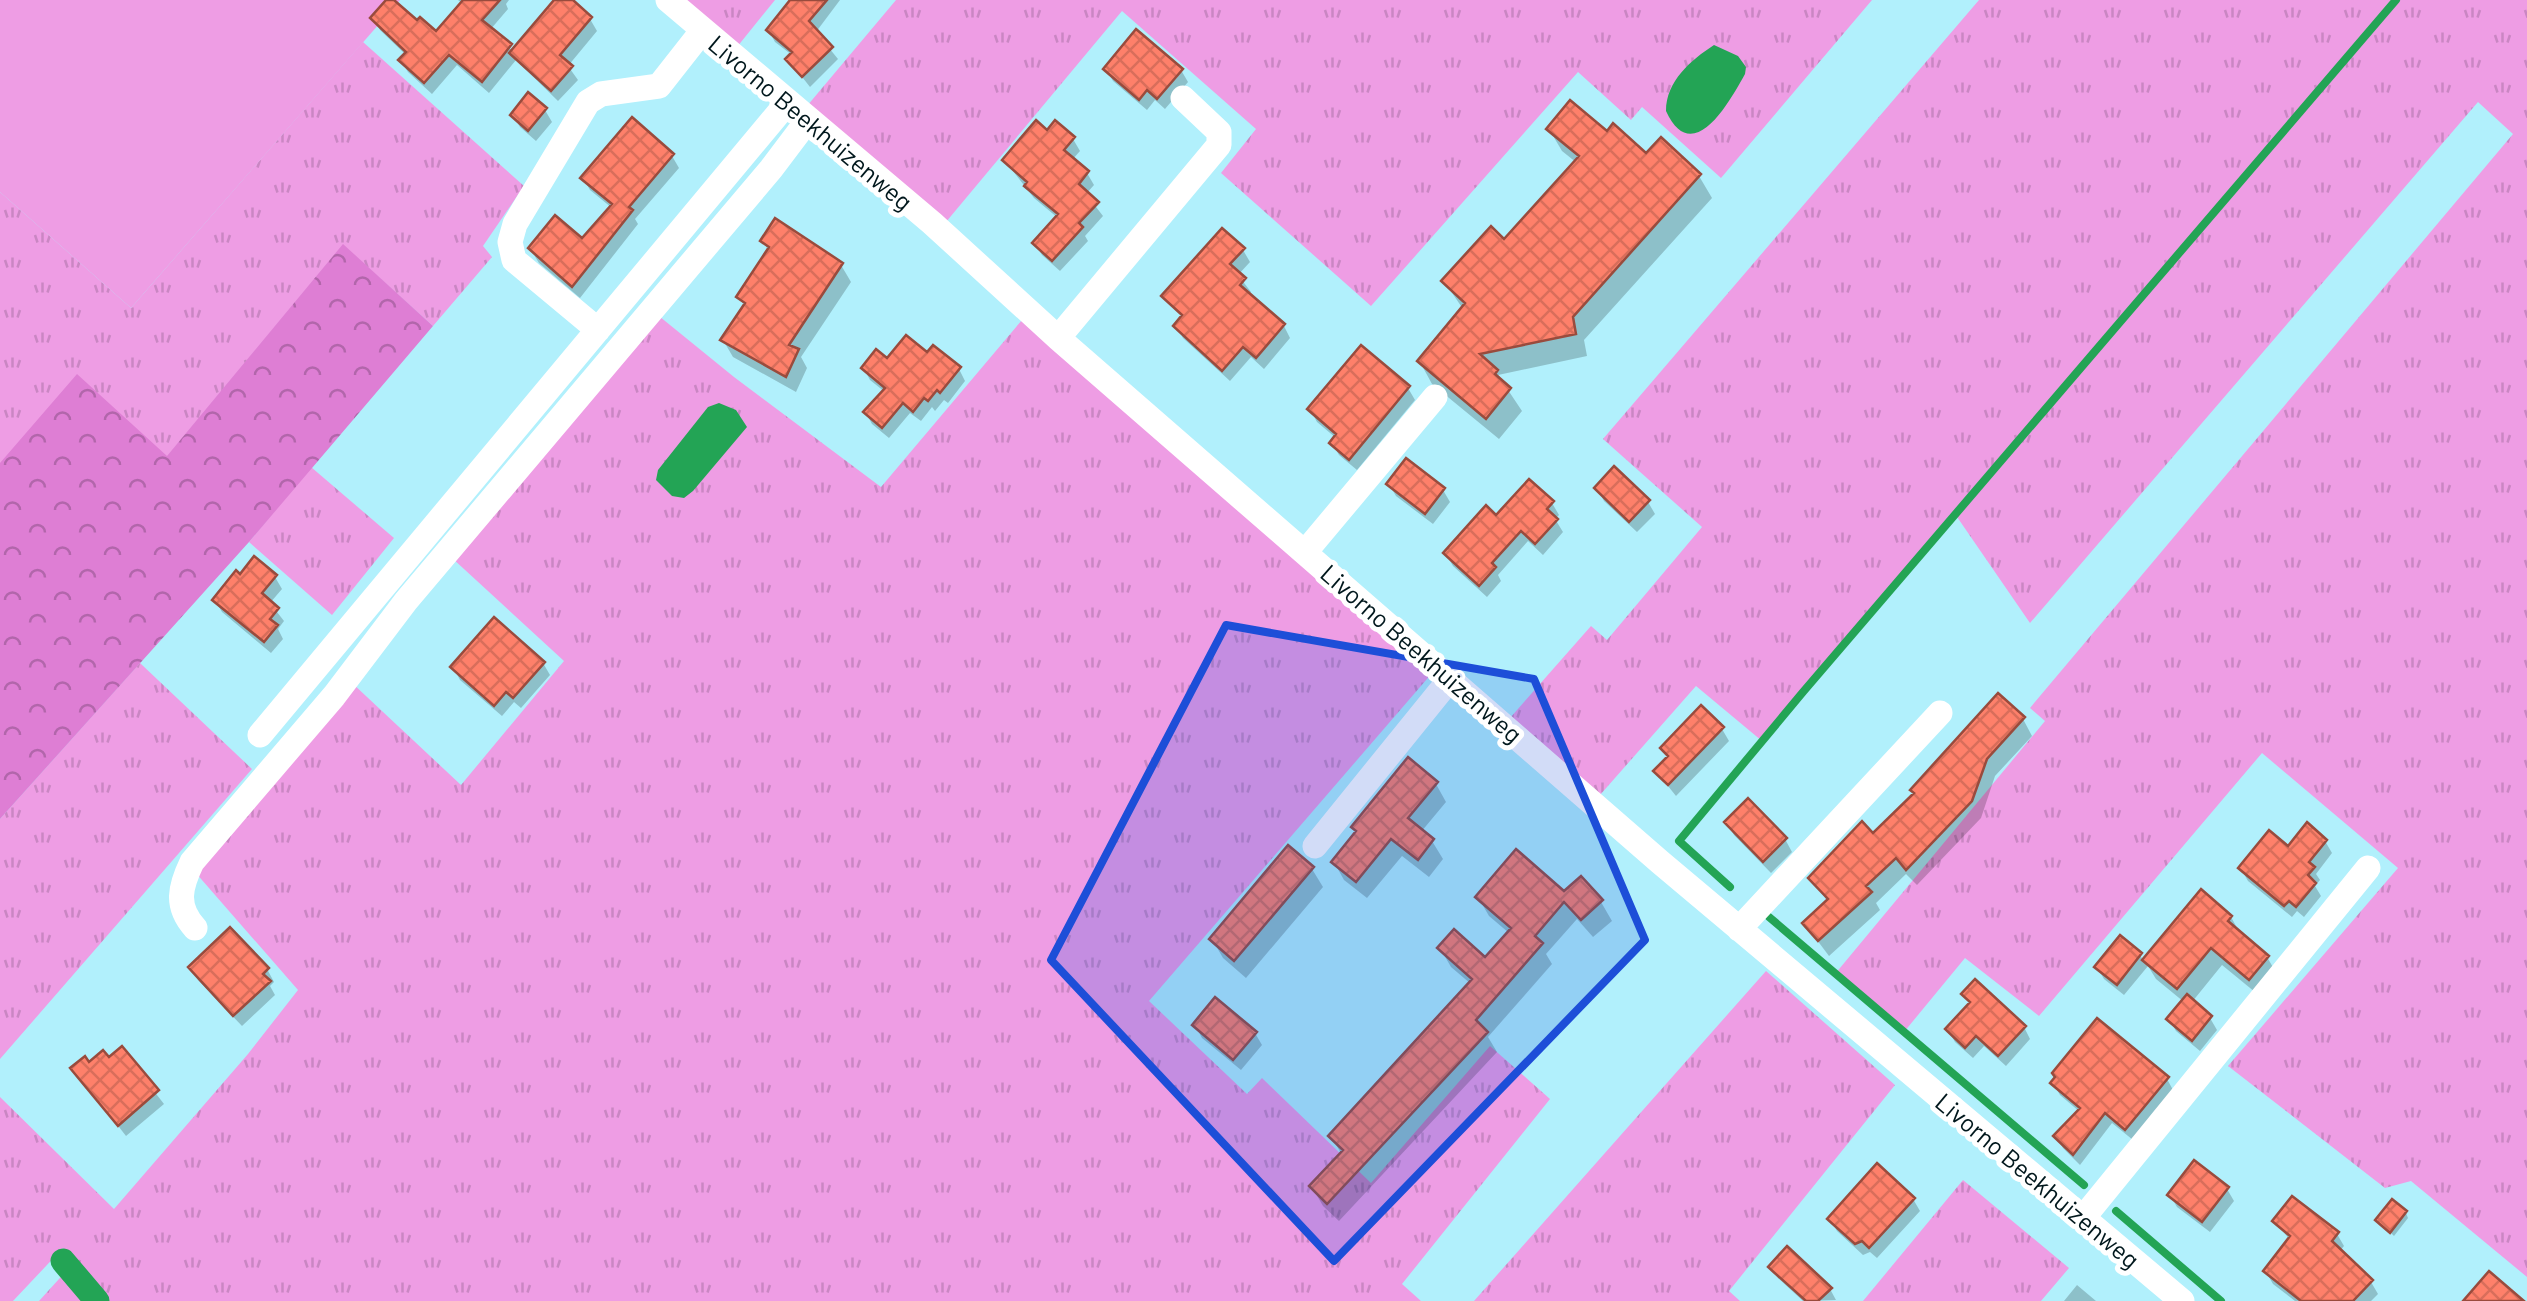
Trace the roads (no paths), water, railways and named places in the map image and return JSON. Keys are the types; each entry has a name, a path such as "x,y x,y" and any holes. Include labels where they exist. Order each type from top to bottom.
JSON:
{"street":[{"name":"Livorno Beekhuizenweg","path":"668,0 932,224 1058,338 1739,928 2182,1301"},
{"path":"598,330 514,260 510,242 515,224 588,102 601,94 659,86 703,30"},
{"path":"1058,338 1219,146 1219,132 1182,98"},
{"path":"260,735 788,103"},
{"path":"195,928 184,916 180,902 182,882 192,862 334,696 406,601 771,169 808,120"},
{"path":"1306,550 1435,397"},
{"path":"1315,846 1450,678"},
{"path":"1739,928 1940,712"},
{"path":"2083,1218 2368,868"}],"waterway":[{"path":"1730,887 1679,841 2396,0"},
{"path":"1769,917 2084,1185"},
{"path":"2116,1211 2221,1301"},
{"path":"63,1261 97,1301"}]}
